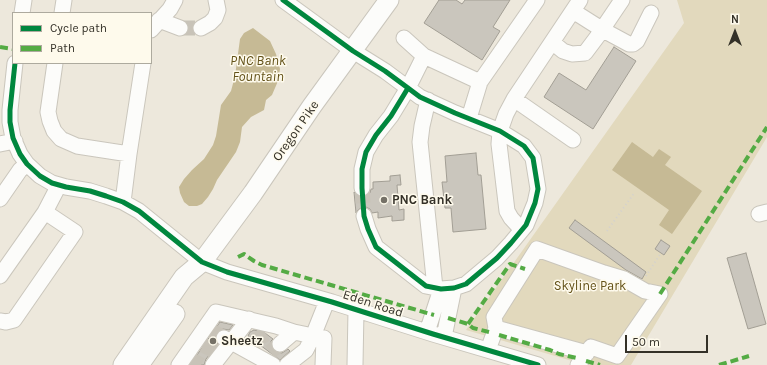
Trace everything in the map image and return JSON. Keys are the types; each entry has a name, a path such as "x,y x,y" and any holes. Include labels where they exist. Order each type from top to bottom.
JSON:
{"main road":[{"name":"Oregon Pike","path":"123,365 184,277 202,262 253,193 312,106 389,0"},
{"name":"Oregon Pike","path":"139,365 197,282 202,262"}],"street":[{"path":"22,12 24,0"},
{"path":"62,12 64,0"},
{"path":"155,25 170,9 175,0"},
{"path":"201,28 210,24 215,18 218,10 216,0"},
{"path":"283,0 420,97 500,131 524,146 533,158 538,189 536,203 526,225 496,258 466,284 443,288 426,286 376,247 364,216"},
{"path":"469,118 480,82 537,0"},
{"path":"552,42 563,51 572,54 585,53 603,30 622,0"},
{"path":"522,230 507,211 500,144 500,131 506,114 514,99 577,5 603,30 629,44 633,44 637,41 651,13"},
{"path":"155,25 180,28"},
{"path":"404,38 424,56 480,82"},
{"path":"362,188 362,169 366,152 408,88 424,56"},
{"name":"Eden Road","path":"15,64 10,122 15,141 20,154 27,164 40,176 52,183 90,191 123,202 139,211 202,262 242,277 327,301 538,365"},
{"path":"55,64 48,112 54,131 61,139 76,146 129,154"},
{"path":"123,202 143,64"},
{"path":"514,99 573,140"},
{"path":"428,100 420,142 443,288 444,337"},
{"path":"0,144 15,141"},
{"path":"1,197 20,170 27,164"},
{"path":"0,276 45,212 59,185"},
{"path":"0,322 14,320 75,232 45,212"},
{"path":"488,350 495,322 537,249 624,279 645,291 660,294 617,356 585,355 495,322"},
{"path":"427,332 443,288"},
{"path":"287,365 306,350 327,301"},
{"path":"355,365 356,310"},
{"path":"186,360 210,351 218,334 216,312 249,319 271,355 294,332"},
{"path":"210,351 218,334 249,319"},
{"path":"218,334 261,337 294,332 324,338 323,365"}],"path":[{"path":"607,231 635,192"},
{"path":"644,279 661,253"}],"green space":[{"name":"Skyline Park","path":"677,0 767,0 767,137 631,365 586,365 466,330 684,23"}],"water":[{"name":"PNC Bank Fountain","path":"253,28 270,41 276,54 280,69 278,81 272,95 266,100 264,110 251,117 242,127 240,142 236,152 217,180 208,197 202,204 197,206 189,206 184,202 179,187 192,170 204,159 213,145 221,105 231,91 235,76 240,39 244,33"},
{"path":"632,142 653,157 659,149 671,157 665,165 702,191 672,234 659,225 669,210 612,170"}],"building":[{"path":"439,0 456,0 462,4 465,0 510,0 493,27 500,31 482,60 424,23"},
{"path":"614,47 636,61 593,129 544,97 559,73 586,90"},
{"path":"476,153 478,175 481,175 486,229 453,232 451,208 445,208 442,182 447,182 445,156"},
{"path":"400,175 401,185 397,185 399,210 404,209 404,220 392,221 392,216 378,218 378,212 372,213 370,209 366,207 361,208 356,213 354,192 358,196 366,196 370,193 371,189 373,189 373,182 390,181 390,176"},
{"path":"575,220 646,272 642,279 626,270 569,228"},
{"path":"661,240 670,246 664,255 655,249"},
{"path":"746,253 766,324 748,329 727,258"},
{"name":"Sheetz","path":"220,322 233,325 229,330 223,329 216,333 215,339 218,344 206,359 204,365 190,365"},
{"name":"Sheetz","path":"254,330 265,333 273,339 271,341 271,346 273,350 282,353 288,349 290,351 280,360 248,336 250,332"}],"tunnel":[{"path":"180,28 201,28"},
{"path":"362,188 364,216"},
{"path":"212,331 224,338"},
{"path":"255,341 266,334"},
{"path":"270,352 280,344"},
{"path":"203,345 215,351"},
{"path":"192,360 201,365"}],"marked path":[{"path":"0,47 12,49"},
{"path":"660,294 767,127"},
{"path":"238,257 244,254 262,265 434,315"},
{"path":"468,324 510,264 525,269"},
{"path":"448,318 468,324 473,328 489,332"},
{"path":"499,335 559,354 577,358"},
{"path":"719,365 749,356"},
{"path":"586,361 600,365"}],"cycle path":[{"path":"283,0 353,51 385,71 408,88 420,97 500,131 524,146 533,158 538,189 535,203 526,225 497,258 466,284 454,288 441,289 426,286 376,247 364,216 362,169 366,152 408,88"},
{"path":"15,64 10,110 10,122 13,138 20,154 27,164 40,176 52,183 90,191 123,202 139,211 202,262 227,272 332,302 538,365"}],"place":[{"name":"PNC Bank","path":"384,200"},
{"name":"Sheetz","path":"213,341"}]}
